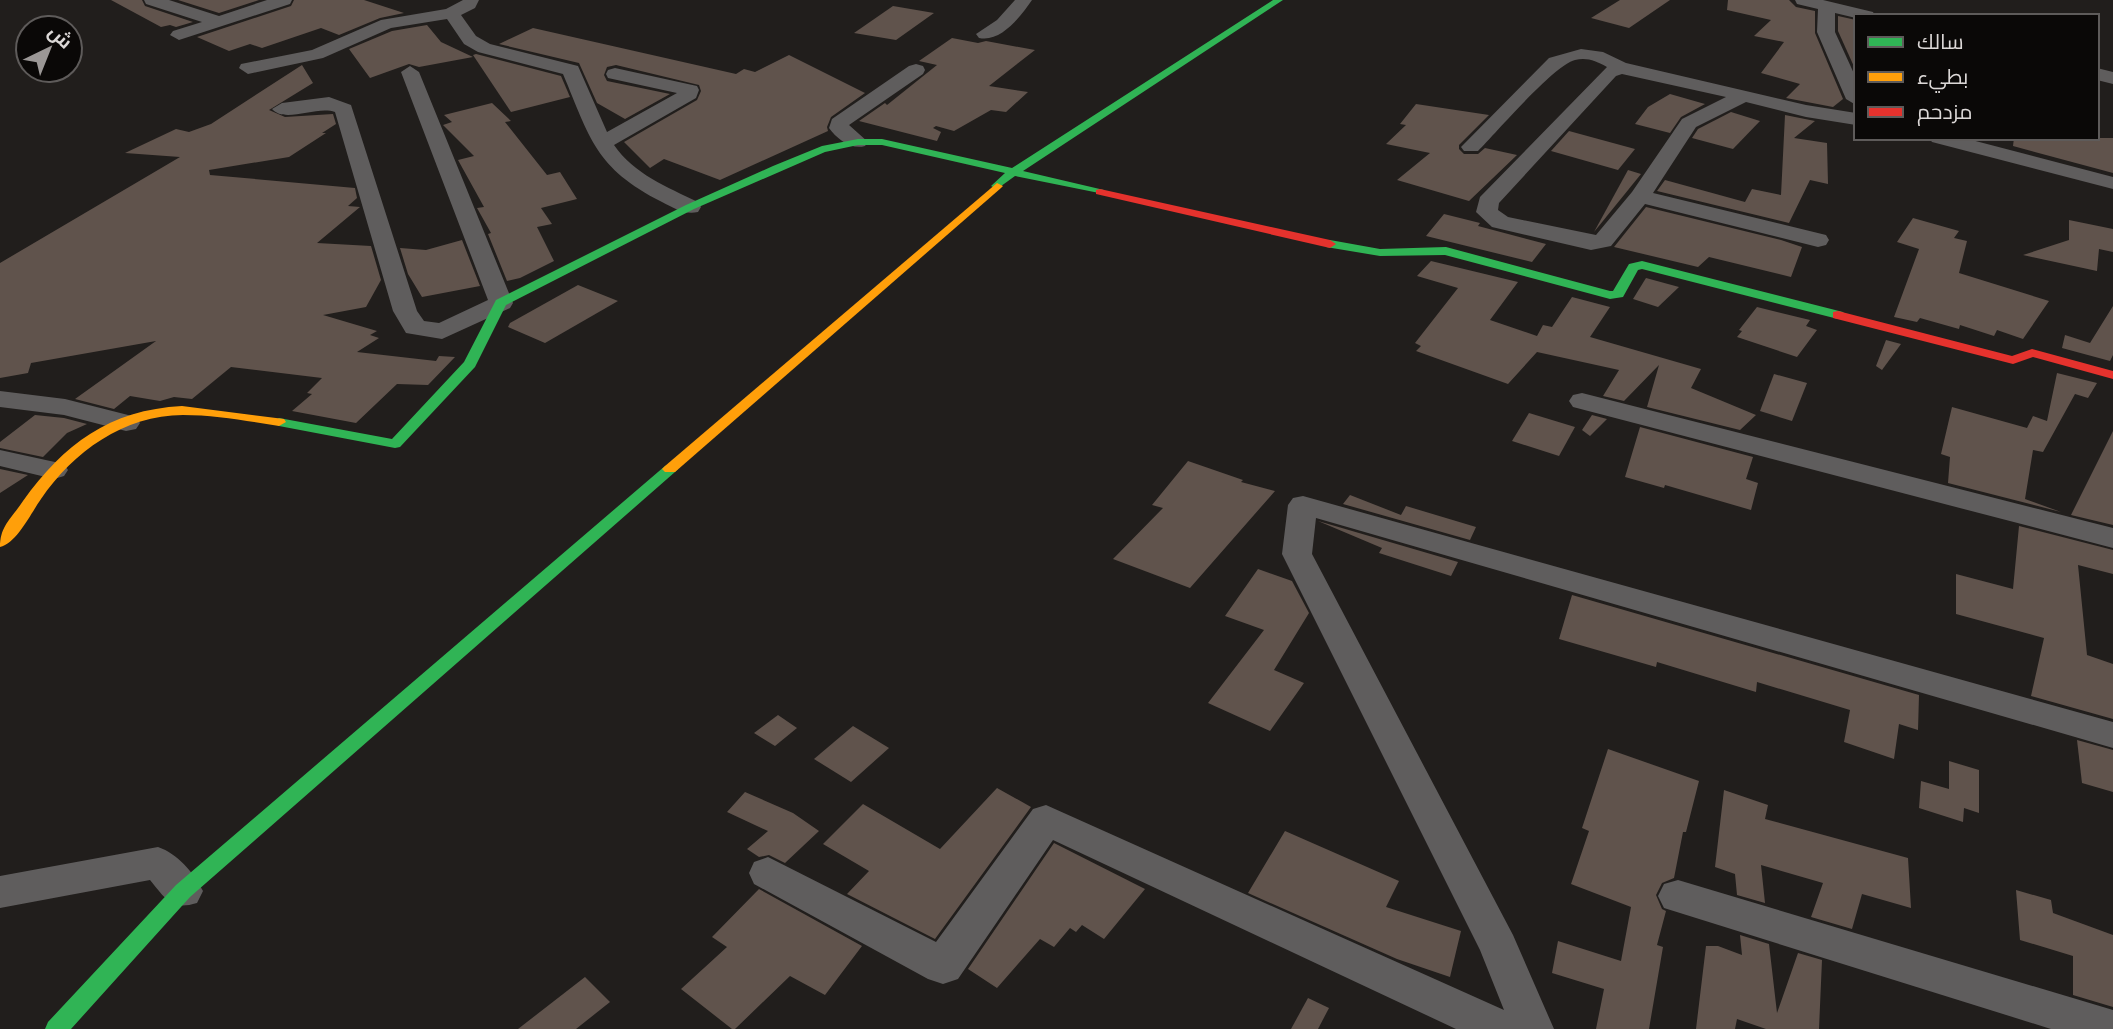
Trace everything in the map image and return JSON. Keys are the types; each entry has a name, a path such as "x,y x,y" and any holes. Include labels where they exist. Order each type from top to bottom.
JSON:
{"street":[{"path":"152,0 220,22"},
{"path":"179,35 284,0"},
{"path":"248,68 317,54 387,24 450,13 469,4 471,0"},
{"path":"985,34 1003,24 1024,0"},
{"path":"56,1029 183,891 1012,173 1279,0"},
{"path":"1803,0 1859,14"},
{"path":"1827,6 1826,32 1854,95"},
{"path":"450,13 470,40 484,47 571,70 603,143 620,166 646,184 690,207"},
{"path":"1471,147 1555,62 1578,52 1609,59 1621,68 1854,119"},
{"path":"1621,68 1609,72 1488,202 1487,212 1500,222 1591,243 1603,242 1640,196 1689,123 1744,96"},
{"path":"858,142 839,128 839,123 916,70"},
{"path":"0,542 20,521 54,470 82,443 127,423 174,411 256,418 395,444 470,364 501,303 410,72"},
{"path":"603,143 689,94 690,90 615,74"},
{"path":"282,109 329,103 344,109 405,311 415,328 442,331 690,207 822,149 858,142 882,142 1360,251 1396,253 1425,248 1446,251 1611,295 1618,294 1633,267 1642,265 2013,360 2032,353 2113,375"},
{"path":"1947,140 2113,183"},
{"path":"1640,196 1818,240"},
{"path":"0,399 65,407 127,423"},
{"path":"1582,401 2113,538"},
{"path":"0,458 54,470"},
{"path":"1533,1029 1499,947 1297,554 1303,505 2113,735"},
{"path":"768,873 943,966 1046,820 1500,1029"},
{"path":"0,892 158,863 183,891"},
{"path":"1678,896 2113,1029"}],"building":[{"path":"111,0 142,0 145,6 193,22 176,27 161,27"},
{"path":"178,0 259,0 219,13"},
{"path":"294,0 364,0 404,13 380,18 339,35 321,28 262,48 250,44 229,51 197,37 291,6"},
{"path":"1620,0 1670,0 1629,28 1591,18"},
{"path":"1728,0 1789,0 1796,7 1815,11 1815,33 1843,99 1833,107 1786,98 1800,84 1761,73 1784,42 1754,36 1771,20 1727,10"},
{"path":"893,6 934,13 896,40 854,33"},
{"path":"1838,16 1854,20 1854,67 1838,31"},
{"path":"427,25 441,42 473,57 419,67 409,64 370,78 349,49 392,31"},
{"path":"533,28 736,74 744,69 755,72 789,55 865,93 831,117 828,131 720,180 664,159 650,168 624,142 697,100 701,91 699,85 616,65 607,67 604,75 607,81 670,94 625,119 597,103 579,63 499,44"},
{"path":"952,38 1035,50 989,86 1028,92 1006,112 991,110 954,131 936,126 933,128 941,132 937,141 859,121 885,103 887,105 937,65 919,61"},
{"path":"473,55 561,76 570,97 511,112"},
{"path":"302,65 313,83 269,110 285,117 333,114 336,124 289,157 209,170 210,175 355,188 357,198 348,206 360,207 317,243 371,246 381,280 366,307 323,315 377,331 370,335 379,338 357,352 436,361 439,356 455,357 428,385 397,384 356,423 292,411 312,394 307,393 322,378 231,367 192,399 174,397 160,401 130,396 114,409 75,399 156,341 31,363 28,373 0,378 0,263 180,157 125,153 176,129 189,132 211,124"},
{"path":"1670,94 1705,104 1681,117 1670,133 1635,124 1648,107"},
{"path":"492,103 511,121 505,122 547,175 560,172 577,199 541,208 552,224 537,227 554,261 520,278 507,281 488,234 491,233 477,208 484,207 458,160 474,156 443,125 452,122 444,115"},
{"path":"1416,104 1489,115 1459,145 1459,149 1464,154 1478,154 1485,148 1517,155 1469,201 1397,180 1430,153 1386,144 1406,125 1400,124"},
{"path":"1731,112 1760,121 1733,149 1692,138 1698,129"},
{"path":"1785,115 1815,121 1794,138 1827,143 1828,184 1810,180 1789,223 1657,191 1665,180 1745,202 1752,189 1781,195"},
{"path":"1569,131 1635,149 1618,170 1551,151"},
{"path":"2113,138 2113,173 2013,146 2014,140"},
{"path":"1628,170 1641,174 1594,232"},
{"path":"1646,207 1802,247 1791,277 1709,257 1698,267 1614,247"},
{"path":"1444,214 1546,244 1532,262 1426,236"},
{"path":"1913,218 1959,231 1954,238 1967,241 1959,273 2049,301 2023,339 1997,330 1994,336 1960,325 1959,329 1920,318 1917,322 1894,317 1919,249 1897,242"},
{"path":"2069,220 2113,229 2113,252 2099,249 2097,271 2023,255 2069,240"},
{"path":"462,240 480,286 422,297 408,274 400,248 426,250"},
{"path":"1431,261 1518,282 1490,320 1537,336 1543,325 1552,327 1572,297 1610,307 1590,337 1701,369 1691,388 1756,415 1740,430 1647,407 1659,365 1624,401 1603,396 1619,370 1537,352 1508,384 1416,351 1421,346 1415,343 1458,288 1417,276"},
{"path":"1646,278 1679,287 1658,307 1633,299"},
{"path":"578,285 618,301 545,343 508,327 510,323"},
{"path":"2113,306 2113,355 2110,361 2062,348 2065,335 2090,343"},
{"path":"1757,307 1810,320 1806,326 1817,330 1797,357 1737,337 1742,331 1739,330"},
{"path":"1886,340 1901,344 1882,370 1876,366"},
{"path":"2057,373 2097,383 2088,398 2075,394 2043,452 2033,450 2025,499 2061,512 1948,483 1950,457 1941,454 1952,407 2027,428 2033,416 2047,421"},
{"path":"1774,374 1807,383 1792,421 1760,411"},
{"path":"1529,413 1575,427 1559,456 1512,441"},
{"path":"35,415 87,424 67,433 43,457 0,448 0,442"},
{"path":"1592,415 1607,419 1590,436 1582,430"},
{"path":"1640,427 1753,457 1746,479 1758,483 1751,510 1665,485 1664,488 1625,477"},
{"path":"2113,431 2113,525 2071,515"},
{"path":"1188,461 1243,480 1241,482 1275,491 1190,588 1113,559 1163,508 1152,505"},
{"path":"0,469 28,475 0,493"},
{"path":"1350,495 1401,515 1406,506 1476,527 1470,540 1343,504"},
{"path":"1318,521 1458,562 1451,576 1379,553 1382,548"},
{"path":"2019,526 2113,550 2113,574 2078,565 2087,655 2113,664 2113,719 2031,696 2044,638 1956,614 1956,574 2013,589"},
{"path":"1258,569 1292,581 1309,613 1274,670 1304,683 1270,731 1208,703 1264,630 1225,616"},
{"path":"1572,595 1919,695 1918,730 1899,724 1894,759 1844,742 1850,710 1757,682 1756,692 1657,662 1656,667 1559,639"},
{"path":"778,715 797,728 775,746 754,733"},
{"path":"853,726 889,748 851,782 814,759"},
{"path":"2077,740 2113,750 2113,792 2082,783"},
{"path":"1608,749 1699,781 1686,832 1683,832 1674,878 1662,883 1656,895 1662,909 1666,911 1657,945 1663,947 1649,1029 1596,1029 1604,989 1552,973 1558,941 1621,961 1631,907 1571,884 1589,831 1582,828"},
{"path":"1949,761 1979,770 1979,813 1964,808 1963,822 1919,808 1921,781 1949,789"},
{"path":"997,788 1031,807 935,939 847,894 869,871 823,844 863,804 940,849"},
{"path":"1724,790 1768,805 1765,819 1908,858 1911,908 1862,894 1852,929 1811,917 1823,883 1761,865 1765,903 1737,895 1735,874 1715,867"},
{"path":"745,792 793,813 819,831 785,863 769,855 759,857 747,849 768,831 727,812"},
{"path":"1285,831 1399,881 1386,907 1461,931 1450,977 1397,959 1248,893"},
{"path":"1054,843 1145,889 1104,939 1082,925 1076,932 1070,928 1054,947 1040,939 997,988 968,969"},
{"path":"759,889 862,946 825,995 790,976 732,1029 681,989 727,947 712,937"},
{"path":"2016,890 2051,900 2053,913 2113,935 2113,1007 2073,995 2073,956 2020,940"},
{"path":"1740,935 1769,944 1777,1013 1798,953 1822,960 1819,1029 1766,1029 1737,1019 1735,1029 1696,1029 1706,946 1718,946 1742,955"},
{"path":"585,977 610,1002 576,1029 518,1029"},
{"path":"1308,998 1329,1008 1318,1029 1291,1029"}],"traffic: fast":[{"path":"997,186 1012,173 1279,0"},
{"path":"279,422 395,444 470,364 501,303 690,207 822,149 858,142 882,142 1100,192"},
{"path":"1330,244 1380,253 1446,251 1610,295 1618,294 1633,267 1642,265 1838,315"},
{"path":"56,1029 183,891 670,469"}],"traffic: slow":[{"path":"670,469 997,186"},
{"path":"0,542 66,457 93,438 123,423 182,410 279,422"}],"traffic: jam":[{"path":"1100,192 1330,244"},
{"path":"1838,315 2013,360 2032,353 2113,375"}]}
